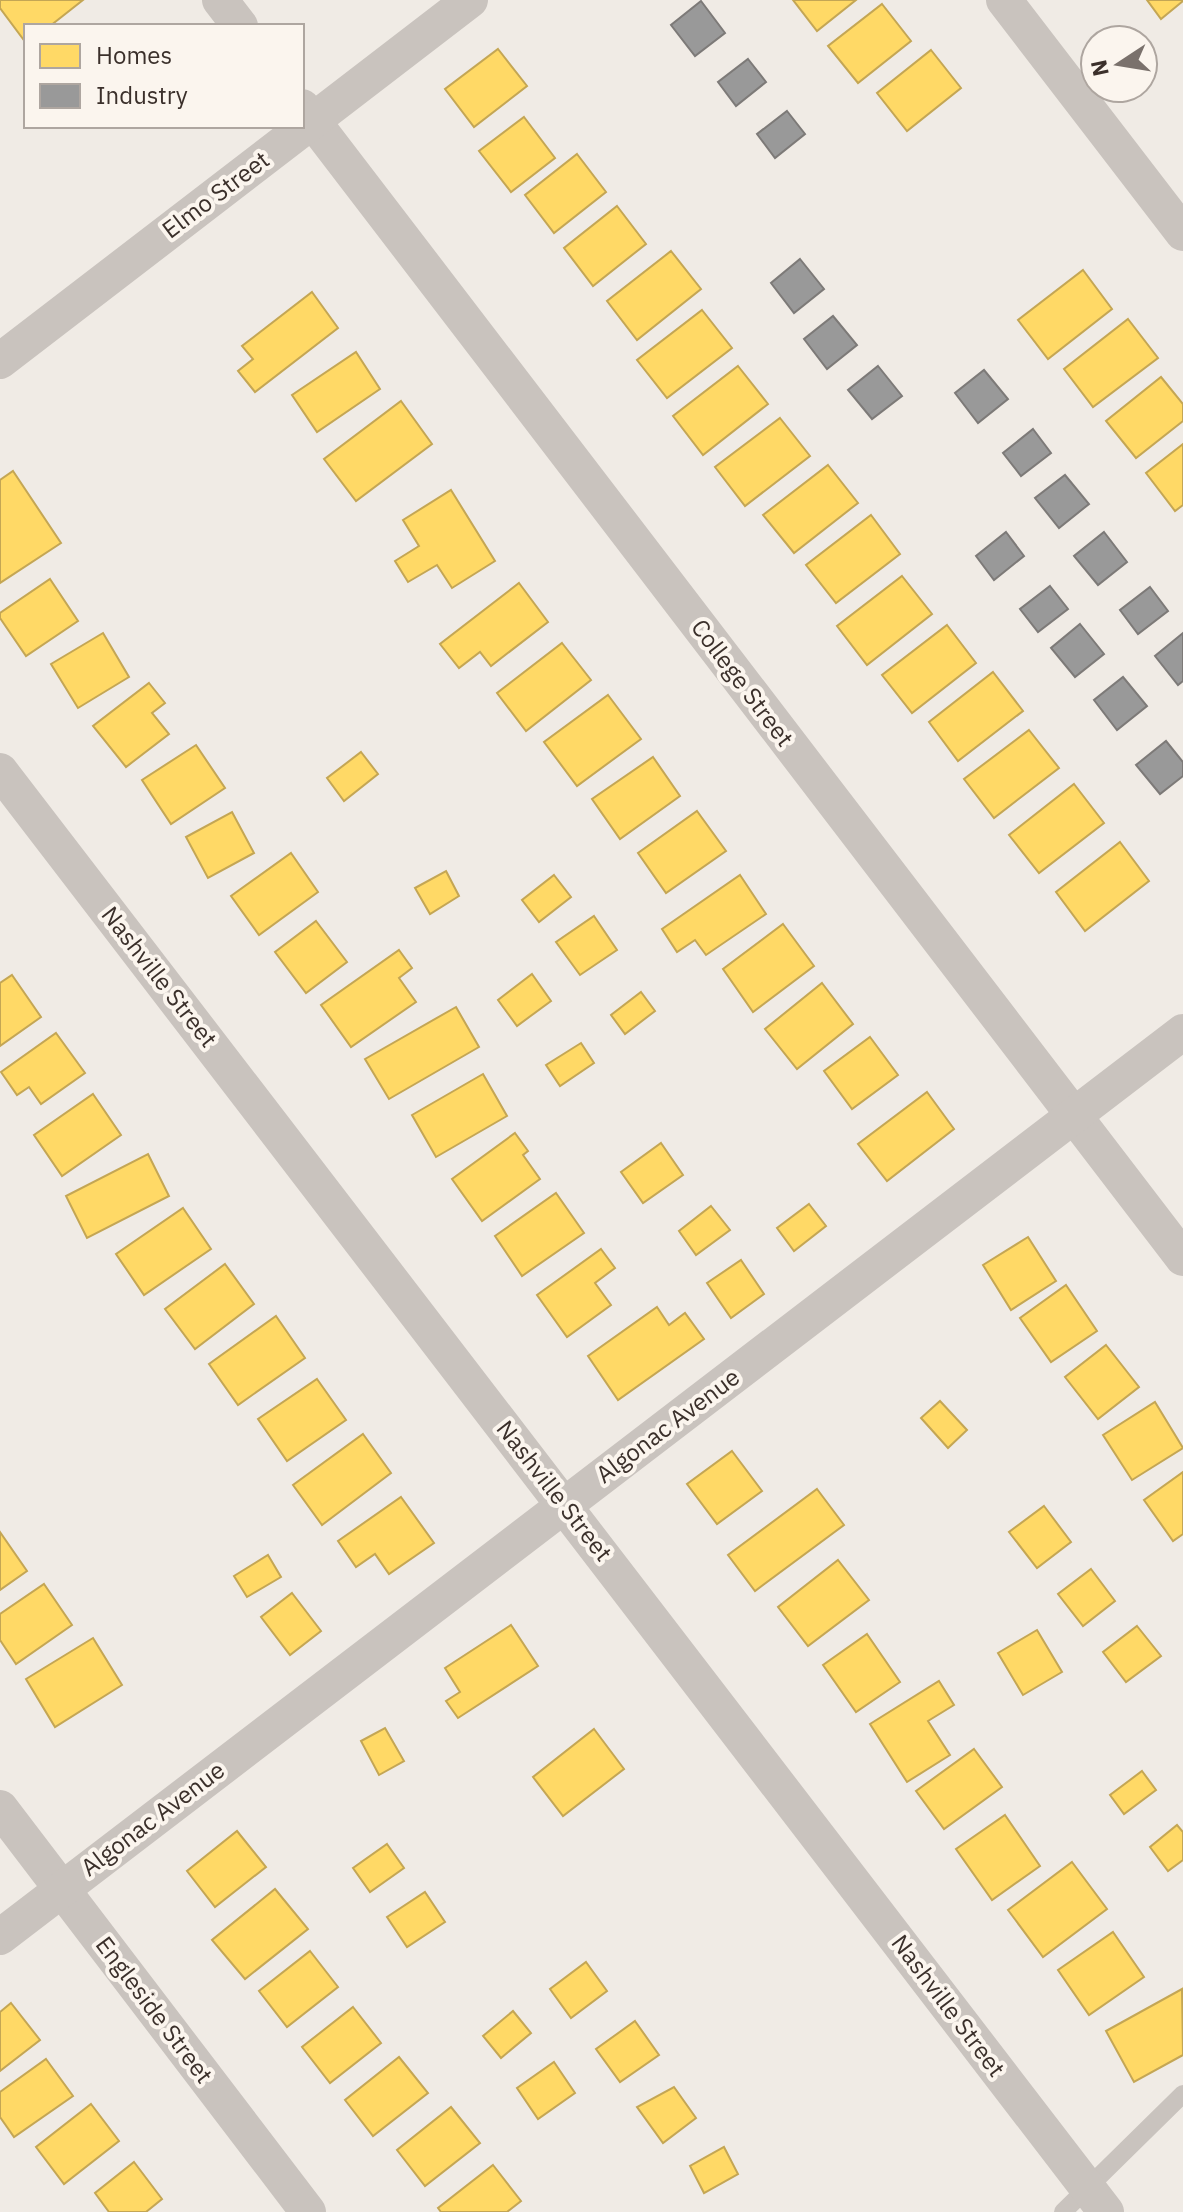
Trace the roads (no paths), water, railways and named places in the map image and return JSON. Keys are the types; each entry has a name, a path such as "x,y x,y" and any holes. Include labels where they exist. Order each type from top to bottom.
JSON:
{"street":[{"path":"220,0 238,24"},
{"name":"Elmo Street","path":"307,114 470,0"},
{"path":"1004,0 1183,233"},
{"name":"College Street","path":"307,114 1183,1258"},
{"name":"Elmo Street","path":"0,361 290,128"},
{"name":"Nashville Street","path":"0,771 565,1505 1085,2204"},
{"name":"Algonac Avenue","path":"0,1937 1183,1032"},
{"name":"Engleside Street","path":"0,1808 308,2212"}],"lane":[{"path":"1085,2204 1183,2094"}]}
